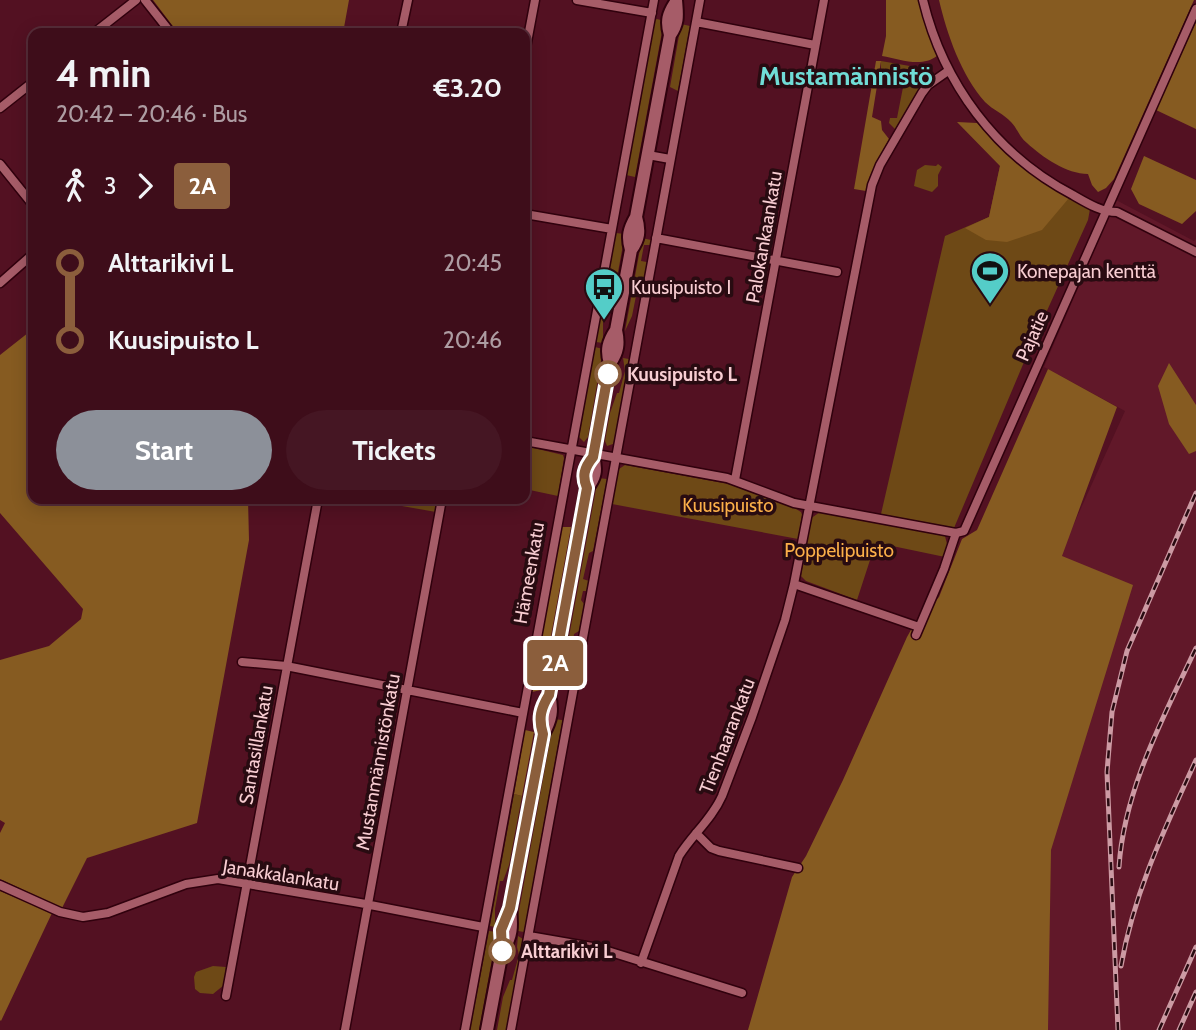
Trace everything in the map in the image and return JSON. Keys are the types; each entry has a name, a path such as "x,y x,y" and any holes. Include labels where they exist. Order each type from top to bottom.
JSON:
{"main road":[{"path":"488,1030 502,951 510,939 510,908 543,734 551,715 549,695 587,488 593,481 596,468 593,455 610,363 617,348 616,330 631,250 638,235 636,218 670,35 676,26 676,1"}],"street":[{"path":"100,28 136,0"},
{"path":"145,0 167,28"},
{"path":"402,28 408,0"},
{"path":"530,28 535,0"},
{"path":"577,0 652,13"},
{"name":"Hämeenkatu","path":"465,1030 654,0"},
{"path":"510,1030 699,0"},
{"name":"Palokankaankatu","path":"735,480 824,0"},
{"path":"923,0 948,71 981,121 1011,152 1062,189 1106,212 1117,212 1196,252"},
{"name":"Pajatie","path":"794,584 918,631 956,533 964,531 969,524 1196,9"},
{"path":"696,22 815,45"},
{"name":"Tienhaarankatu","path":"641,963 679,856 711,816 722,796 785,620 872,185 880,165 922,93 934,80 948,71"},
{"path":"0,108 28,86"},
{"path":"648,155 670,159"},
{"path":"0,164 28,199"},
{"path":"530,215 612,229"},
{"path":"656,238 837,272"},
{"path":"0,283 28,258"},
{"path":"530,442 735,480 794,503 956,533"},
{"name":"Santasillankatu","path":"226,996 317,504"},
{"name":"Mustanmännistönkatu","path":"345,1030 441,504"},
{"path":"242,662 286,666 523,713"},
{"path":"696,833 711,848 719,851 798,868"},
{"name":"Janakkalankatu","path":"0,885 60,912 83,917 108,913 201,881 218,879 368,904 483,927"},
{"path":"528,936 598,948 742,992"}],"shaded area":[{"path":"153,0 349,0 344,28 174,28"},
{"path":"886,0 918,0 937,56 931,60 917,62 882,56 886,36"},
{"path":"939,0 1194,0 1114,179 1098,192 1088,174 1063,168 1047,159 1025,141 1008,119 985,102 956,54"},
{"path":"1196,22 1196,129 1156,110"},
{"path":"876,61 881,61 872,117 881,121 882,130 889,139 870,176 866,191 854,189"},
{"path":"957,122 977,123 1009,156 1069,198 1042,230 1007,242 986,240 965,228 989,217 1000,166"},
{"path":"1144,156 1196,180 1196,211 1182,224 1139,204 1131,189"},
{"path":"1116,200 1194,241 1196,239 1196,1030 908,1030 882,948 1125,411 1044,367"},
{"path":"28,333 28,504 248,504 249,540 197,823 87,858 62,908 0,879 0,833 5,823 0,820 0,660 49,646 81,619 83,609 0,513 0,355"},
{"path":"1169,363 1196,405 1196,451 1189,454 1169,424 1158,386"},
{"path":"1048,369 1117,407 1062,556 1133,585 1051,850 1048,1030 748,1030 792,877 806,856 843,780 907,637 916,621 939,597 962,539 977,530"},
{"path":"562,527 571,527 541,690 532,692"},
{"path":"525,730 534,732 522,796 514,794"},
{"path":"0,891 52,913 1,1021 0,1020"}],"green space":[{"path":"657,19 664,21 635,177 626,175"},
{"path":"681,24 690,26 678,91 670,87"},
{"path":"881,61 927,69 929,79 895,129 889,123 890,118 897,118 905,77 881,71"},
{"path":"1009,156 1046,185 1090,209 1088,220 954,528 881,514 945,236 989,217 1000,166"},
{"path":"938,164 942,167 938,175 938,186 932,192 914,186 917,170 925,165"},
{"path":"616,233 625,234 616,283 610,299 607,299 603,343 596,342"},
{"path":"642,238 651,240 650,245 644,245 641,261 647,262 642,292 637,291 632,316 625,331"},
{"path":"595,347 603,349 588,437 584,442 579,437"},
{"path":"623,358 629,359 615,440 607,446 605,441 610,413 625,371"},
{"path":"530,447 563,455 558,496 530,490"},
{"name":"Kuusipuisto","path":"625,465 734,485 793,507 802,515 798,539 612,504 619,469"},
{"path":"598,478 607,479 593,551 589,553 583,579 589,581 581,600 584,604 579,631 574,634 572,650 575,651 571,674 562,675"},
{"path":"390,504 438,504 436,512"},
{"name":"Poppelipuisto","path":"820,512 945,536 948,548 945,557 878,543 857,600 806,581 801,576 810,519"},
{"path":"554,719 562,720 562,723 524,932 518,931 516,927"},
{"path":"514,794 522,796 509,865 503,881 500,881 495,927 490,926"},
{"path":"489,931 497,932 479,1030 470,1030"},
{"path":"518,936 523,939 507,1030 497,1030 503,997 512,980 519,955"},
{"path":"213,966 226,967 224,985 213,994 200,993 195,989 196,972"}],"railway":[{"path":"1118,1030 1107,772 1112,712 1127,651 1196,493"},
{"path":"1119,867 1122,838 1137,782 1158,728 1196,648"},
{"path":"1121,966 1142,886 1196,760"},
{"path":"1159,1030 1196,947"},
{"path":"1179,1030 1196,992"}],"bus line":[{"name":"2A","path":"502,951 502,924 510,908 543,734 541,714 549,695 587,488 583,479 586,466 593,457 608,374"}],"place":[{"name":"Konepajan kenttä","path":"990,305"},
{"name":"Kuusipuisto I","path":"604,321"},
{"name":"Kuusipuisto L","path":"608,374"},
{"name":"Alttarikivi L","path":"502,951"}],"district":[{"name":"Mustamännistö","path":"846,76"}]}
